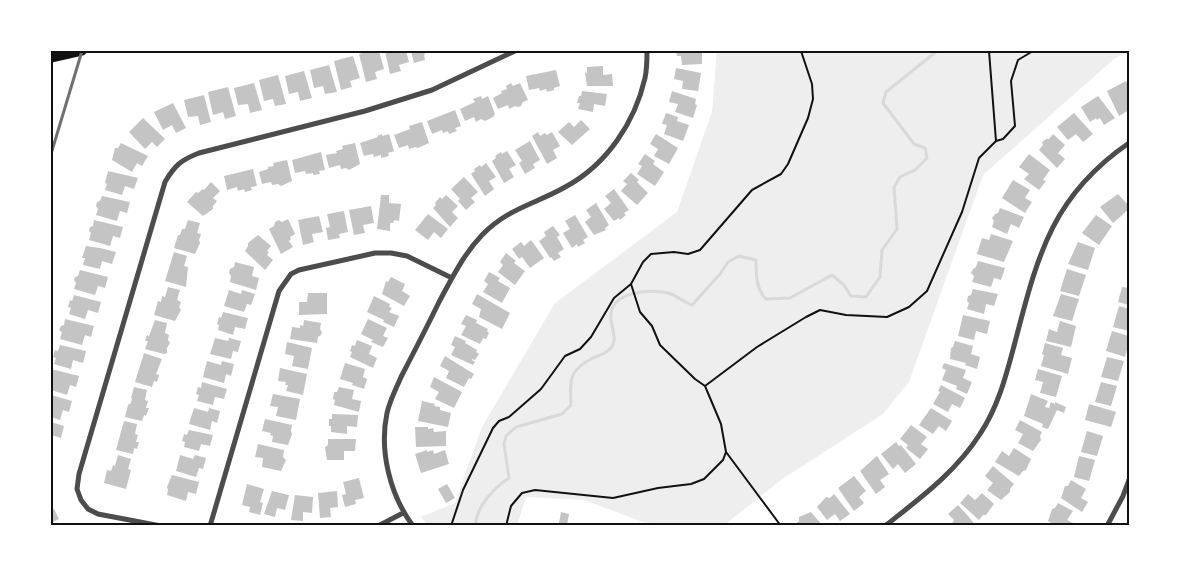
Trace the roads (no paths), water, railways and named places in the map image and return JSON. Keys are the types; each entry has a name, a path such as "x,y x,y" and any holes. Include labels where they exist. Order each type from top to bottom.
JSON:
{"main road":[{"path":"51,58 82,51"}],"street":[{"path":"161,526 98,514 88,509 81,500 77,489 79,474 165,182 173,168 184,159 199,153 365,111 432,90 515,51"},
{"path":"413,526 403,513 392,487 384,438 387,414 401,377 452,278 468,251 480,237 500,219 518,208 568,186 601,160 619,138 635,111 646,77 647,51"},
{"path":"885,526 948,473 980,434 1002,390 1034,269 1058,217 1080,185 1105,160 1129,143"},
{"path":"210,526 278,291 291,274 309,267 365,255 391,253 407,256 452,278"},
{"path":"1108,526 1124,496 1129,480"},
{"path":"378,526 403,513"}],"waterway":[{"path":"476,526 482,505 492,492 509,478 504,444 506,436 516,427 562,414 571,405 570,389 575,372 585,362 606,353 614,342 611,320 612,310 622,298 631,294 650,291 668,293 692,305 720,274 728,262 739,256 756,260 758,286 766,299 790,298 832,275 844,285 851,296 866,297 880,277 882,250 897,229 894,187 900,177 915,170 927,158 925,148 914,144 883,103 886,92 937,51"}],"railway":[{"path":"51,154 82,51"}]}
